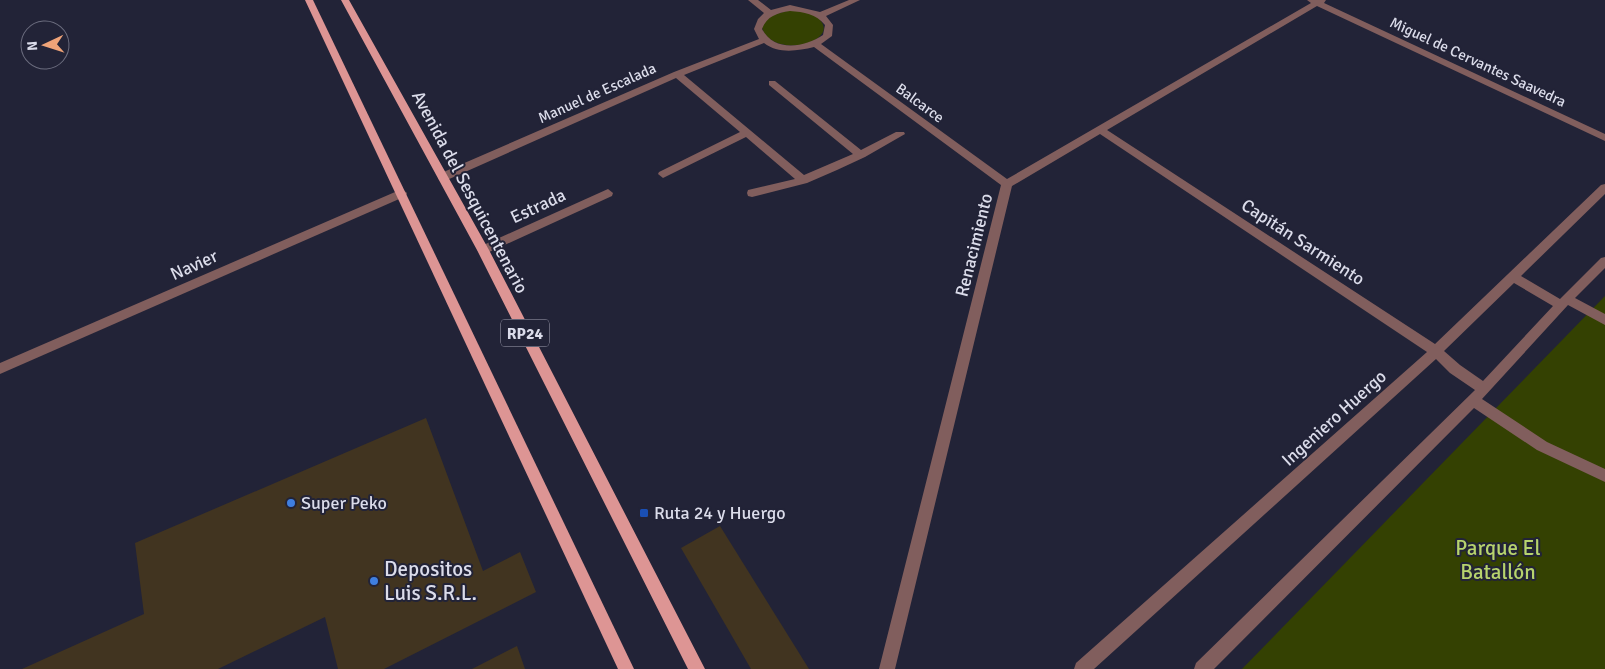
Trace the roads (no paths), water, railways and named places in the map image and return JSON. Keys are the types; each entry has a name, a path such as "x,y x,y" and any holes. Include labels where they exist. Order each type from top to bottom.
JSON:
{"main road":[{"name":"RP24","path":"309,0 626,669"},
{"name":"Avenida del Sesquicentenario","path":"345,0 483,250 697,669"}],"street":[{"path":"752,0 770,13"},
{"path":"820,15 856,0"},
{"name":"Renacimiento","path":"888,669 1007,184 1316,1"},
{"name":"Miguel de Cervantes Saavedra","path":"1316,1 1605,138"},
{"path":"802,9 820,15 826,19 830,30 823,40 805,48 782,48 764,40 758,29 764,18 770,13 780,10 802,9"},
{"name":"Manuel de Escalada","path":"443,176 677,74 764,40"},
{"name":"Balcarce","path":"815,44 1007,184"},
{"path":"677,74 803,180"},
{"path":"772,83 861,155"},
{"name":"Capitán Sarmiento","path":"1099,129 1436,351 1455,369 1484,389"},
{"path":"663,174 746,133"},
{"path":"752,193 803,180 861,155 900,134"},
{"name":"Ingeniero Huergo","path":"1082,669 1436,351 1605,188"},
{"name":"Navier","path":"0,369 402,193"},
{"name":"Estrada","path":"483,250 608,193"},
{"path":"1202,669 1484,389 1605,261"},
{"path":"1512,277 1605,320"},
{"path":"1473,400 1542,446 1605,476"}],"place":[{"name":"Super Peko","path":"291,503"},
{"name":"Ruta 24 y Huergo","path":"644,513"},
{"name":"Depositos Luis S.R.L.","path":"374,581"}],"park label":[{"name":"Parque El Batallón","path":"1498,560"}]}
